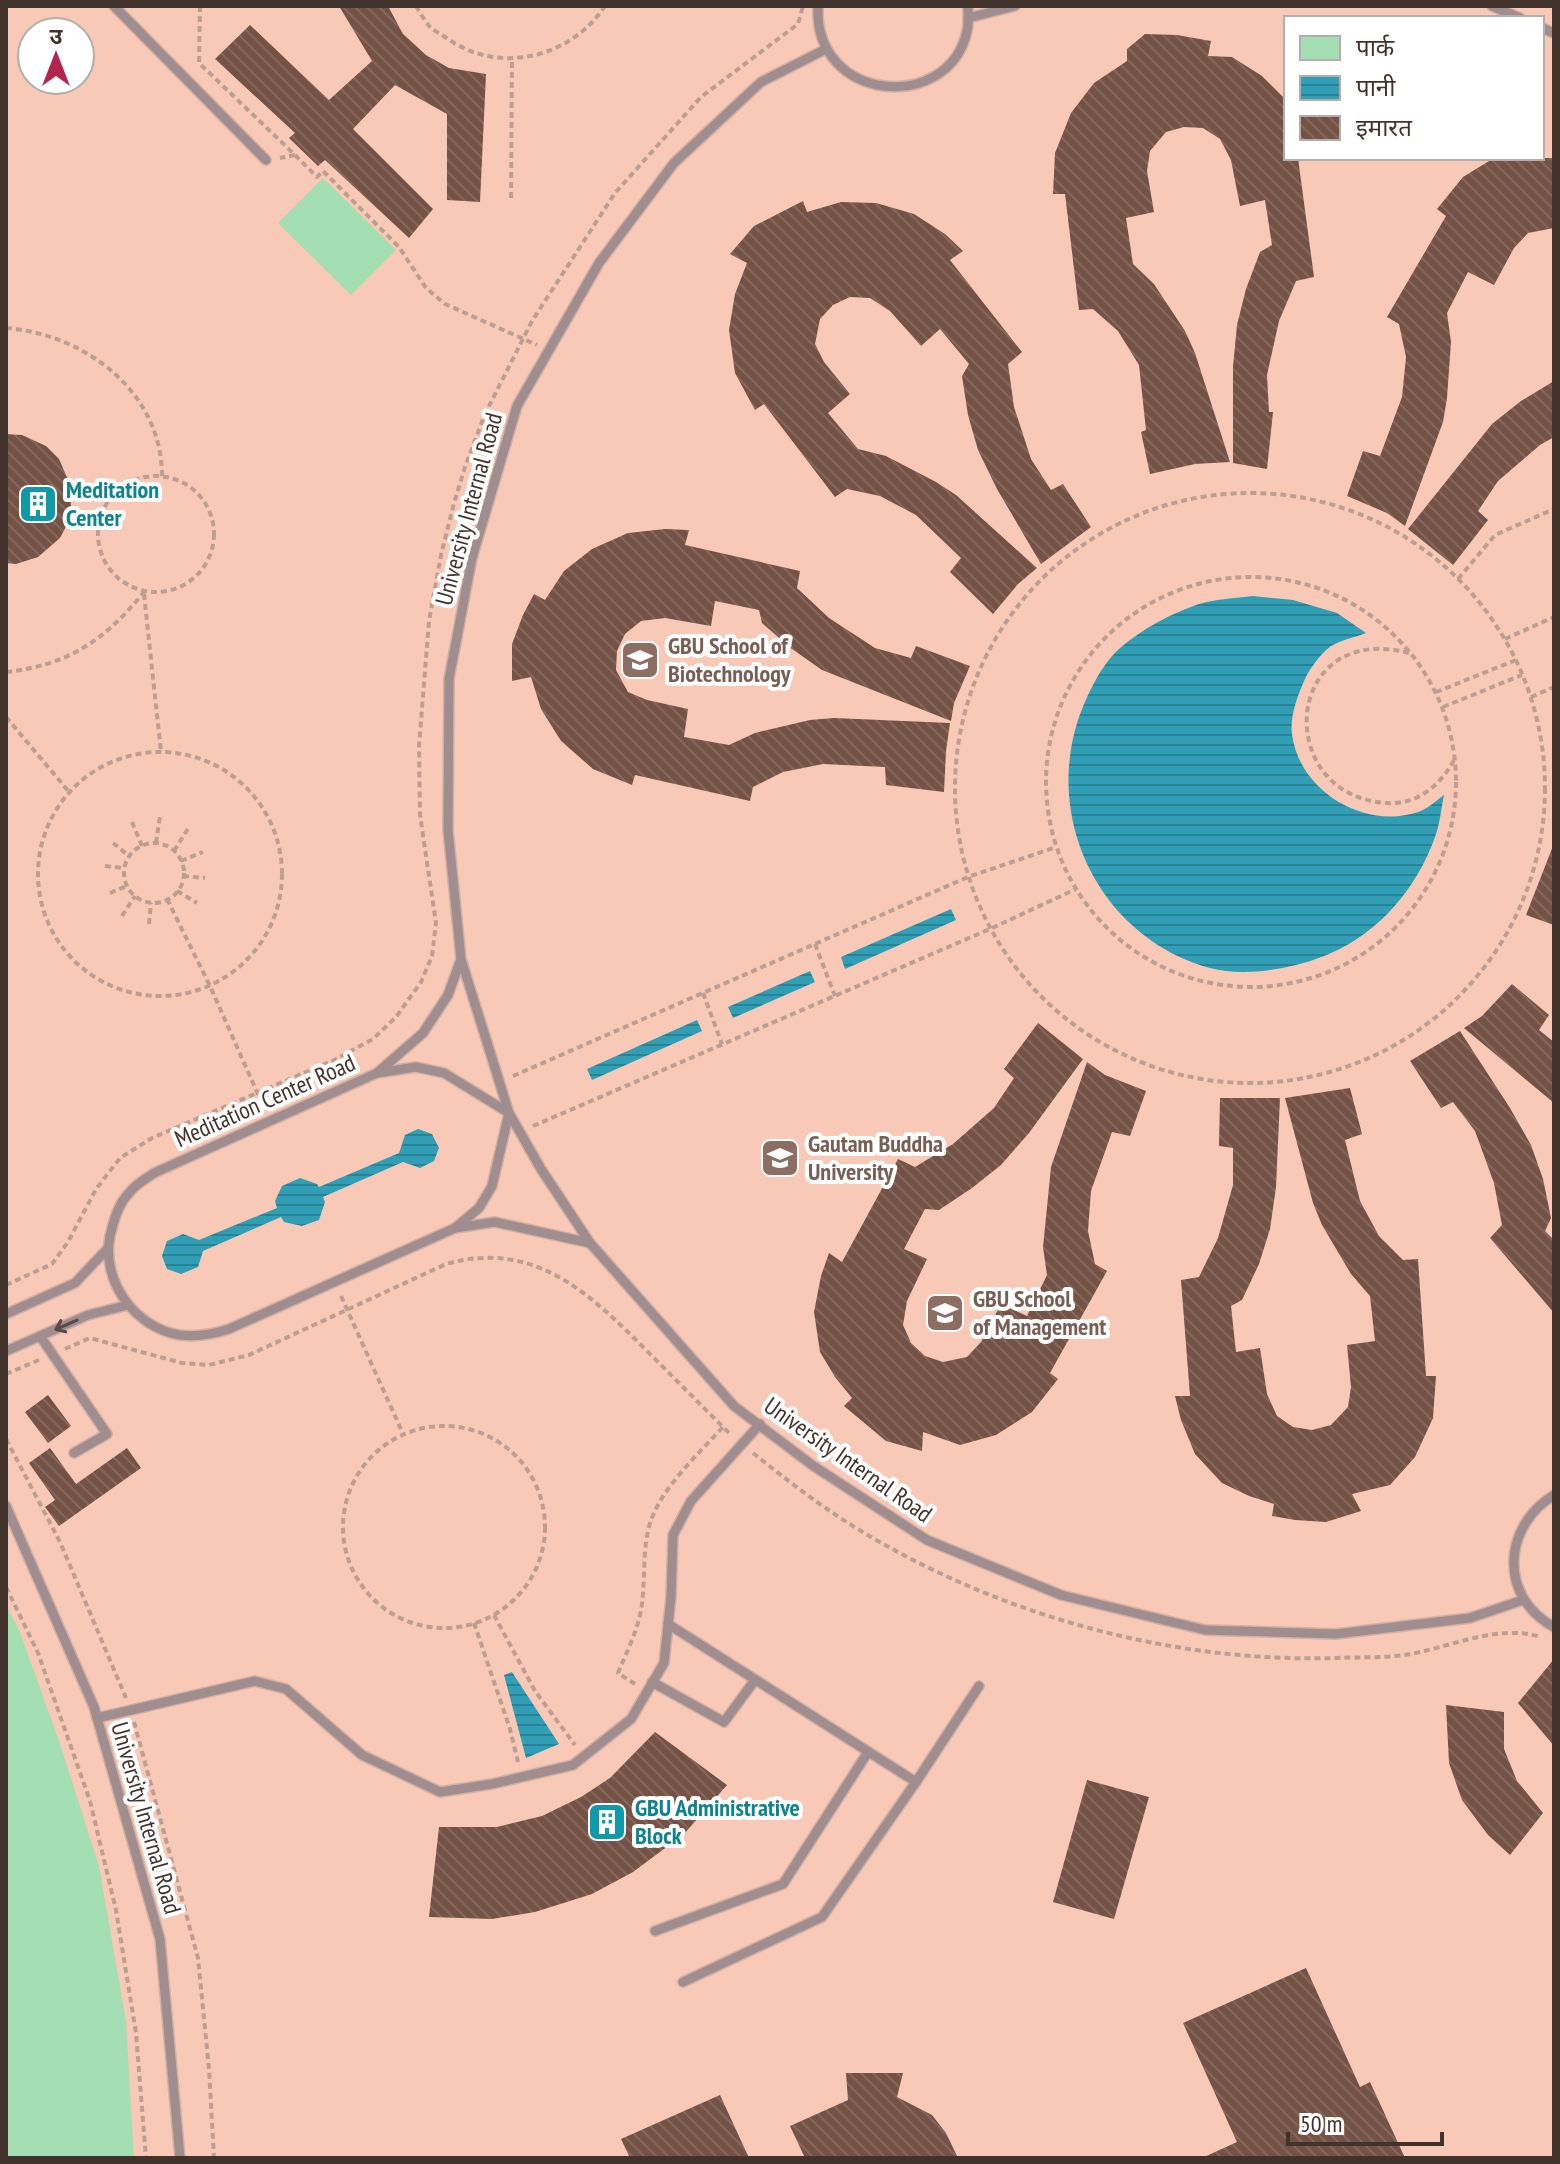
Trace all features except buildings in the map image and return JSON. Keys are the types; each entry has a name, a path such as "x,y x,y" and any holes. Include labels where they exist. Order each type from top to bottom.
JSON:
{"lane":[{"path":"114,6 266,160"},
{"path":"818,6 817,25 826,49 840,68 873,85 907,87 931,78 953,59 967,32 968,6"},
{"path":"968,18 1015,6"},
{"path":"1492,6 1515,16"},
{"name":"University Internal Road","path":"826,49 761,82 674,163 599,263 517,406 472,558 449,679 448,830 461,959 509,1113 541,1169 590,1243 734,1406 812,1465 927,1540 1061,1595 1205,1630 1336,1634 1470,1618 1523,1600"},
{"name":"University Internal Road","path":"377,1073 423,1033 448,995 461,959"},
{"name":"Meditation Center Road","path":"115,1283 108,1248 114,1216 130,1191 154,1173 377,1073 416,1067 444,1073 509,1113"},
{"name":"University Internal Road","path":"115,1283 128,1305 148,1322 181,1335 212,1334 335,1282 455,1228 479,1208 492,1186 509,1113"},
{"name":"University Internal Road","path":"455,1228 495,1222 590,1243"},
{"path":"6,1314 75,1283 108,1248"},
{"path":"6,1351 88,1315 128,1305"},
{"path":"40,1336 107,1434 74,1453"},
{"path":"97,1718 255,1681 286,1689 362,1755 440,1792 573,1765 631,1719 664,1663 673,1535 691,1501 760,1424"},
{"path":"1554,1495 1531,1513 1516,1542 1514,1576 1523,1600 1537,1618 1554,1627"},
{"name":"University Internal Road","path":"6,1506 97,1718 160,1939 180,2158"},
{"path":"668,1624 916,1782"},
{"path":"652,1682 724,1722 755,1680"},
{"path":"683,1982 822,1917 979,1686"},
{"path":"655,1931 783,1884 868,1752"}],"path":[{"path":"200,6 199,63 317,177 323,171 399,247 426,288 445,304 549,350"},
{"path":"416,6 431,28 467,51 512,60 552,52 592,25 605,6"},
{"path":"6,1285 52,1264 68,1242 96,1189 120,1158 152,1138 334,1060 373,1039 396,1017 421,982 432,956 436,923 420,802 419,746 429,621 441,555 465,467 492,396 523,338 615,193 701,97 798,24 803,6"},
{"path":"511,198 512,60"},
{"path":"266,160 295,155"},
{"path":"6,328 58,338 91,354 117,375 140,403 157,433 162,477"},
{"path":"144,477 162,477 188,485 205,502 214,523 213,546 205,567 188,583 167,592 144,592 123,583 106,566 98,546 99,519 107,501 123,485 144,477"},
{"path":"1250,492 1313,499 1356,512 1410,539 1458,579 1500,628 1523,674 1542,737 1547,792 1540,851 1520,911 1492,959 1455,1001 1410,1036 1348,1066 1304,1078 1236,1083 1186,1076 1130,1058 1085,1033 1044,1000 1000,947 976,902 959,847 953,789 960,724 975,676 1005,621 1045,574 1090,539 1144,512 1191,499 1250,492"},
{"path":"1458,579 1495,535 1554,509"},
{"path":"75,513 99,519"},
{"path":"1248,576 1277,578 1325,590 1361,608 1388,628 1412,654 1436,692 1452,733 1458,777 1456,812 1444,855 1428,889 1399,926 1368,952 1335,970 1299,982 1268,987 1221,985 1177,974 1143,957 1110,932 1087,906 1062,866 1056,847 1045,793 1045,761 1058,709 1076,673 1106,635 1138,610 1192,585 1248,576"},
{"path":"6,672 33,669 66,658 96,642 122,619 144,592"},
{"path":"144,592 161,753"},
{"path":"1505,639 1554,617"},
{"path":"1412,654 1387,648 1361,650 1338,659 1323,673 1311,692 1306,720 1311,749 1322,772 1341,789 1372,802 1397,803 1427,793 1446,776 1455,757"},
{"path":"1436,692 1516,660"},
{"path":"1443,707 1523,674"},
{"path":"1531,697 1554,687"},
{"path":"6,717 70,793"},
{"path":"172,752 217,765 251,790 278,837 284,880 270,931 238,971 198,992 155,998 103,984 67,957 42,912 36,871 50,818 70,793 81,779 122,757 172,752"},
{"path":"1545,771 1554,771"},
{"path":"156,843 160,816"},
{"path":"132,822 142,846"},
{"path":"174,851 189,827"},
{"path":"113,843 129,856"},
{"path":"156,843 174,851 181,861 183,876 177,891 167,899 151,902 135,896 127,886 124,868 129,856 142,846 156,843"},
{"path":"500,1082 968,877 1056,847"},
{"path":"181,861 203,852"},
{"path":"105,866 124,868"},
{"path":"183,876 205,878"},
{"path":"110,893 127,886"},
{"path":"520,1131 1076,889"},
{"path":"177,891 197,903"},
{"path":"122,916 135,896"},
{"path":"167,899 270,1121"},
{"path":"149,924 151,902"},
{"path":"815,944 835,996"},
{"path":"703,993 722,1044"},
{"path":"62,1350 90,1338 182,1363 209,1365 249,1355 446,1264 469,1257 512,1259 571,1282 598,1302 742,1445 811,1499 923,1565 991,1597 1043,1616 1154,1643 1214,1651 1314,1658 1403,1655 1495,1635 1528,1633 1549,1640"},
{"path":"335,1282 404,1436"},
{"path":"6,1374 48,1356"},
{"path":"458,1427 498,1441 526,1467 543,1504 545,1545 531,1581 500,1612 467,1627 427,1628 389,1614 361,1588 344,1550 343,1510 357,1473 384,1445 404,1436 420,1428 458,1427"},
{"path":"6,1439 60,1542 130,1710 198,1958 214,2158"},
{"path":"6,1587 38,1653 90,1801 116,1910 133,2018 146,2158"},
{"path":"494,1615 535,1691 583,1757"},
{"path":"474,1623 510,1729 522,1777"}],"shaded area":[{"name":"Gautam Buddha University","path":"6,6 1554,6 1554,2158 6,2158"}],"green space":[{"path":"323,178 396,250 351,295 278,223"},
{"path":"6,1605 20,1632 60,1744 99,1866 126,2021 134,2158 6,2158"}],"water":[{"path":"1253,596 1293,600 1337,613 1366,633 1335,644 1322,654 1307,675 1296,703 1292,734 1297,754 1307,773 1321,788 1337,801 1377,815 1397,816 1418,812 1444,795 1437,832 1418,874 1380,921 1347,945 1316,959 1271,970 1239,972 1210,968 1172,953 1140,932 1113,904 1092,872 1077,837 1069,799 1070,760 1078,720 1086,701 1100,672 1120,648 1148,628 1199,604"},
{"path":"951,909 956,920 845,969 841,957"},
{"path":"810,971 815,982 733,1018 728,1007"},
{"path":"697,1020 702,1031 592,1080 587,1069"},
{"path":"418,1129 432,1134 439,1148 434,1161 420,1168 403,1162 323,1197 325,1202 319,1220 302,1226 284,1222 281,1217 203,1251 198,1267 181,1274 167,1269 162,1256 167,1241 183,1234 199,1240 277,1208 275,1201 282,1186 300,1178 319,1187 399,1153 405,1135"},
{"path":"512,1672 559,1744 526,1758 504,1675"}],"place":[{"name":"Meditation Center","path":"38,504"},
{"name":"GBU School of Biotechnology","path":"640,660"},
{"name":"Gautam Buddha University","path":"780,1158"},
{"name":"GBU School of Management","path":"945,1313"},
{"name":"GBU Administrative Block","path":"607,1822"}]}
